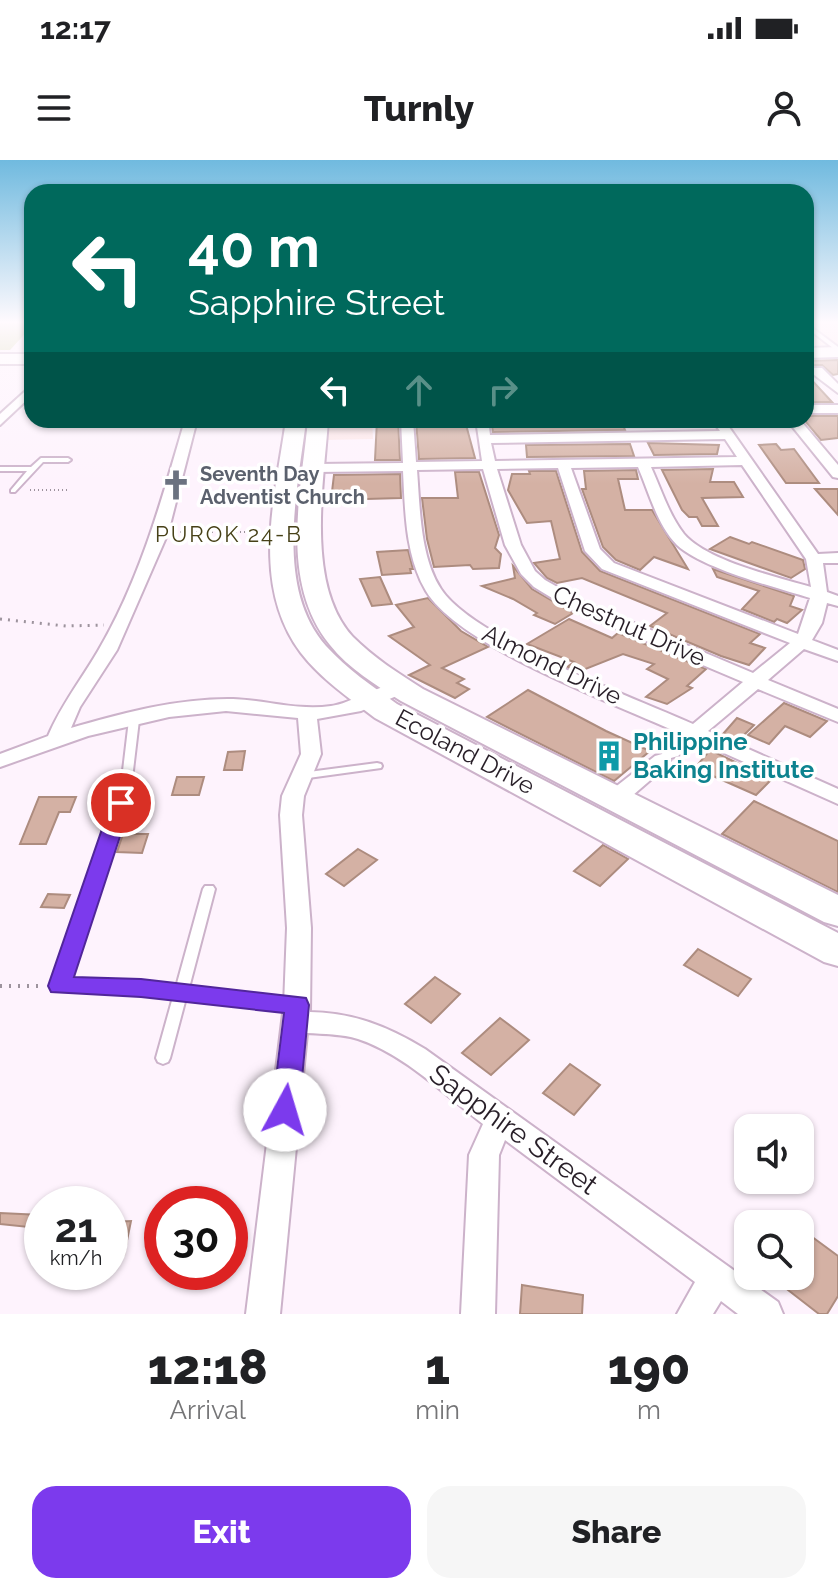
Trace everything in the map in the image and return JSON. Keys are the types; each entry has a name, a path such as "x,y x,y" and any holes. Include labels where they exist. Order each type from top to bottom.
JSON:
{"main road":[{"name":"Ecoland Drive","path":"314,428 283,532 282,583 293,620 321,659 838,951"},
{"name":"Ecoland Drive","path":"315,428 310,569 321,612 333,633 385,695 617,797 838,912"}],"street":[{"path":"0,421 24,396"},
{"path":"814,409 838,409"},
{"path":"57,737 70,707 101,663 160,533 189,428"},
{"name":"Almond Drive","path":"408,428 421,563 433,591 446,605 488,636 519,653 838,797"},
{"name":"Chestnut Drive","path":"483,428 490,466 515,552 528,574 541,586 576,605 838,716"},
{"path":"617,797 802,642 814,623 818,595 814,559 724,428"},
{"path":"800,428 838,474"},
{"path":"484,439 729,435"},
{"path":"316,468 748,461"},
{"path":"643,463 676,532 689,547 838,601"},
{"path":"563,464 593,551 608,566 838,656"},
{"path":"814,559 838,558"},
{"path":"0,761 57,737 134,720 224,705 307,713 339,711 385,695"},
{"path":"263,1314 296,1014 299,928 291,803 312,748 307,713"},
{"name":"Sapphire Street","path":"296,1014 353,1025 378,1034 500,1119 766,1314"},
{"path":"478,1314 484,1155 500,1119"},
{"path":"694,1314 716,1278"}],"lane":[{"path":"13,491 41,460 68,460"},
{"path":"0,469 33,469"},
{"path":"59,986 124,791 134,720"},
{"path":"301,776 377,766"},
{"path":"163,1058 209,889"},
{"name":"Sapphire Street","path":"59,986 183,992 296,1014"}],"path":[{"path":"13,491 70,490"},
{"path":"160,533 283,532"},
{"path":"0,619 66,626 119,625"},
{"path":"0,986 59,986"}],"shaded area":[{"path":"325,428 372,428 373,439 324,440"}],"building":[{"path":"814,383 832,402 814,402"},
{"path":"814,416 838,416 838,438 821,440 811,428 814,428"},
{"path":"377,428 398,428 400,460 375,460"},
{"path":"417,428 467,428 475,458 419,459"},
{"path":"492,428 625,430 493,432"},
{"path":"648,443 719,445 717,454 654,455"},
{"path":"630,444 634,456 527,457 526,445"},
{"path":"776,444 781,450 794,449 819,483 786,483 759,445"},
{"path":"713,469 710,482 734,482 743,497 702,498 718,526 702,526 697,517 689,517 682,510 662,470"},
{"path":"636,470 638,479 618,479 625,510 652,510 688,569 654,557 640,570 616,560 603,547 582,489 586,489 584,471"},
{"path":"529,471 556,471 582,552 600,571 760,634 750,643 765,648 749,665 650,626 667,613 582,578 557,583 547,578 534,563 560,559 551,521 527,523 508,490 512,474 530,474"},
{"path":"455,472 479,472 499,535 495,548 501,554 499,568 473,569 470,565 434,567 422,498 458,498"},
{"path":"400,474 401,498 331,500 334,475"},
{"path":"815,489 838,489 838,515"},
{"path":"730,537 803,560 805,569 791,578 710,549"},
{"path":"408,550 413,569 410,569 411,573 382,575 377,552"},
{"path":"513,566 532,589 573,613 555,624 534,615 537,613 513,599 482,586 515,578"},
{"path":"713,569 794,596 790,606 802,610 787,623 777,619 774,622 742,609 759,591 717,577"},
{"path":"380,577 392,604 372,606 360,579"},
{"path":"428,598 461,631 488,647 442,668 464,679 457,683 469,689 455,698 409,675 430,665 389,636 414,627 396,605"},
{"path":"569,619 612,638 618,633 706,669 687,686 692,688 667,704 646,697 668,679 647,669 654,664 623,654 578,672 567,667 574,662 527,644"},
{"path":"528,690 650,751 614,781 487,717"},
{"path":"784,703 827,721 810,737 785,726 769,744 748,735"},
{"path":"737,718 754,725 738,741 723,734"},
{"path":"710,750 773,778 756,795 695,768"},
{"path":"245,751 242,770 224,770 228,752"},
{"path":"177,777 204,777 199,795 172,795"},
{"path":"39,797 76,797 70,812 59,812 46,844 20,844"},
{"path":"754,801 838,841 838,892 722,834"},
{"path":"123,834 148,834 142,853 117,852"},
{"path":"603,845 628,859 600,886 574,871"},
{"path":"358,849 377,860 344,886 326,874"},
{"path":"48,894 70,895 64,908 41,907"},
{"path":"698,949 751,979 738,996 684,965"},
{"path":"435,977 460,994 431,1023 405,1004"},
{"path":"500,1018 529,1040 491,1075 462,1053"},
{"path":"570,1064 600,1085 574,1115 543,1093"},
{"path":"0,1213 24,1214 24,1227 0,1224"},
{"path":"814,1238 838,1256 838,1296 827,1314 819,1314 788,1290 814,1290"},
{"path":"522,1285 583,1295 582,1314 520,1314"}],"place":[{"name":"Seventh Day Adventist Church","path":"176,485"},
{"name":"Philippine Baking Institute","path":"609,756"}],"district":[{"name":"PUROK 24-B","path":"229,534"}],"route":[{"path":"121,803 59,986 141,988 297,1005 285,1110"}]}
